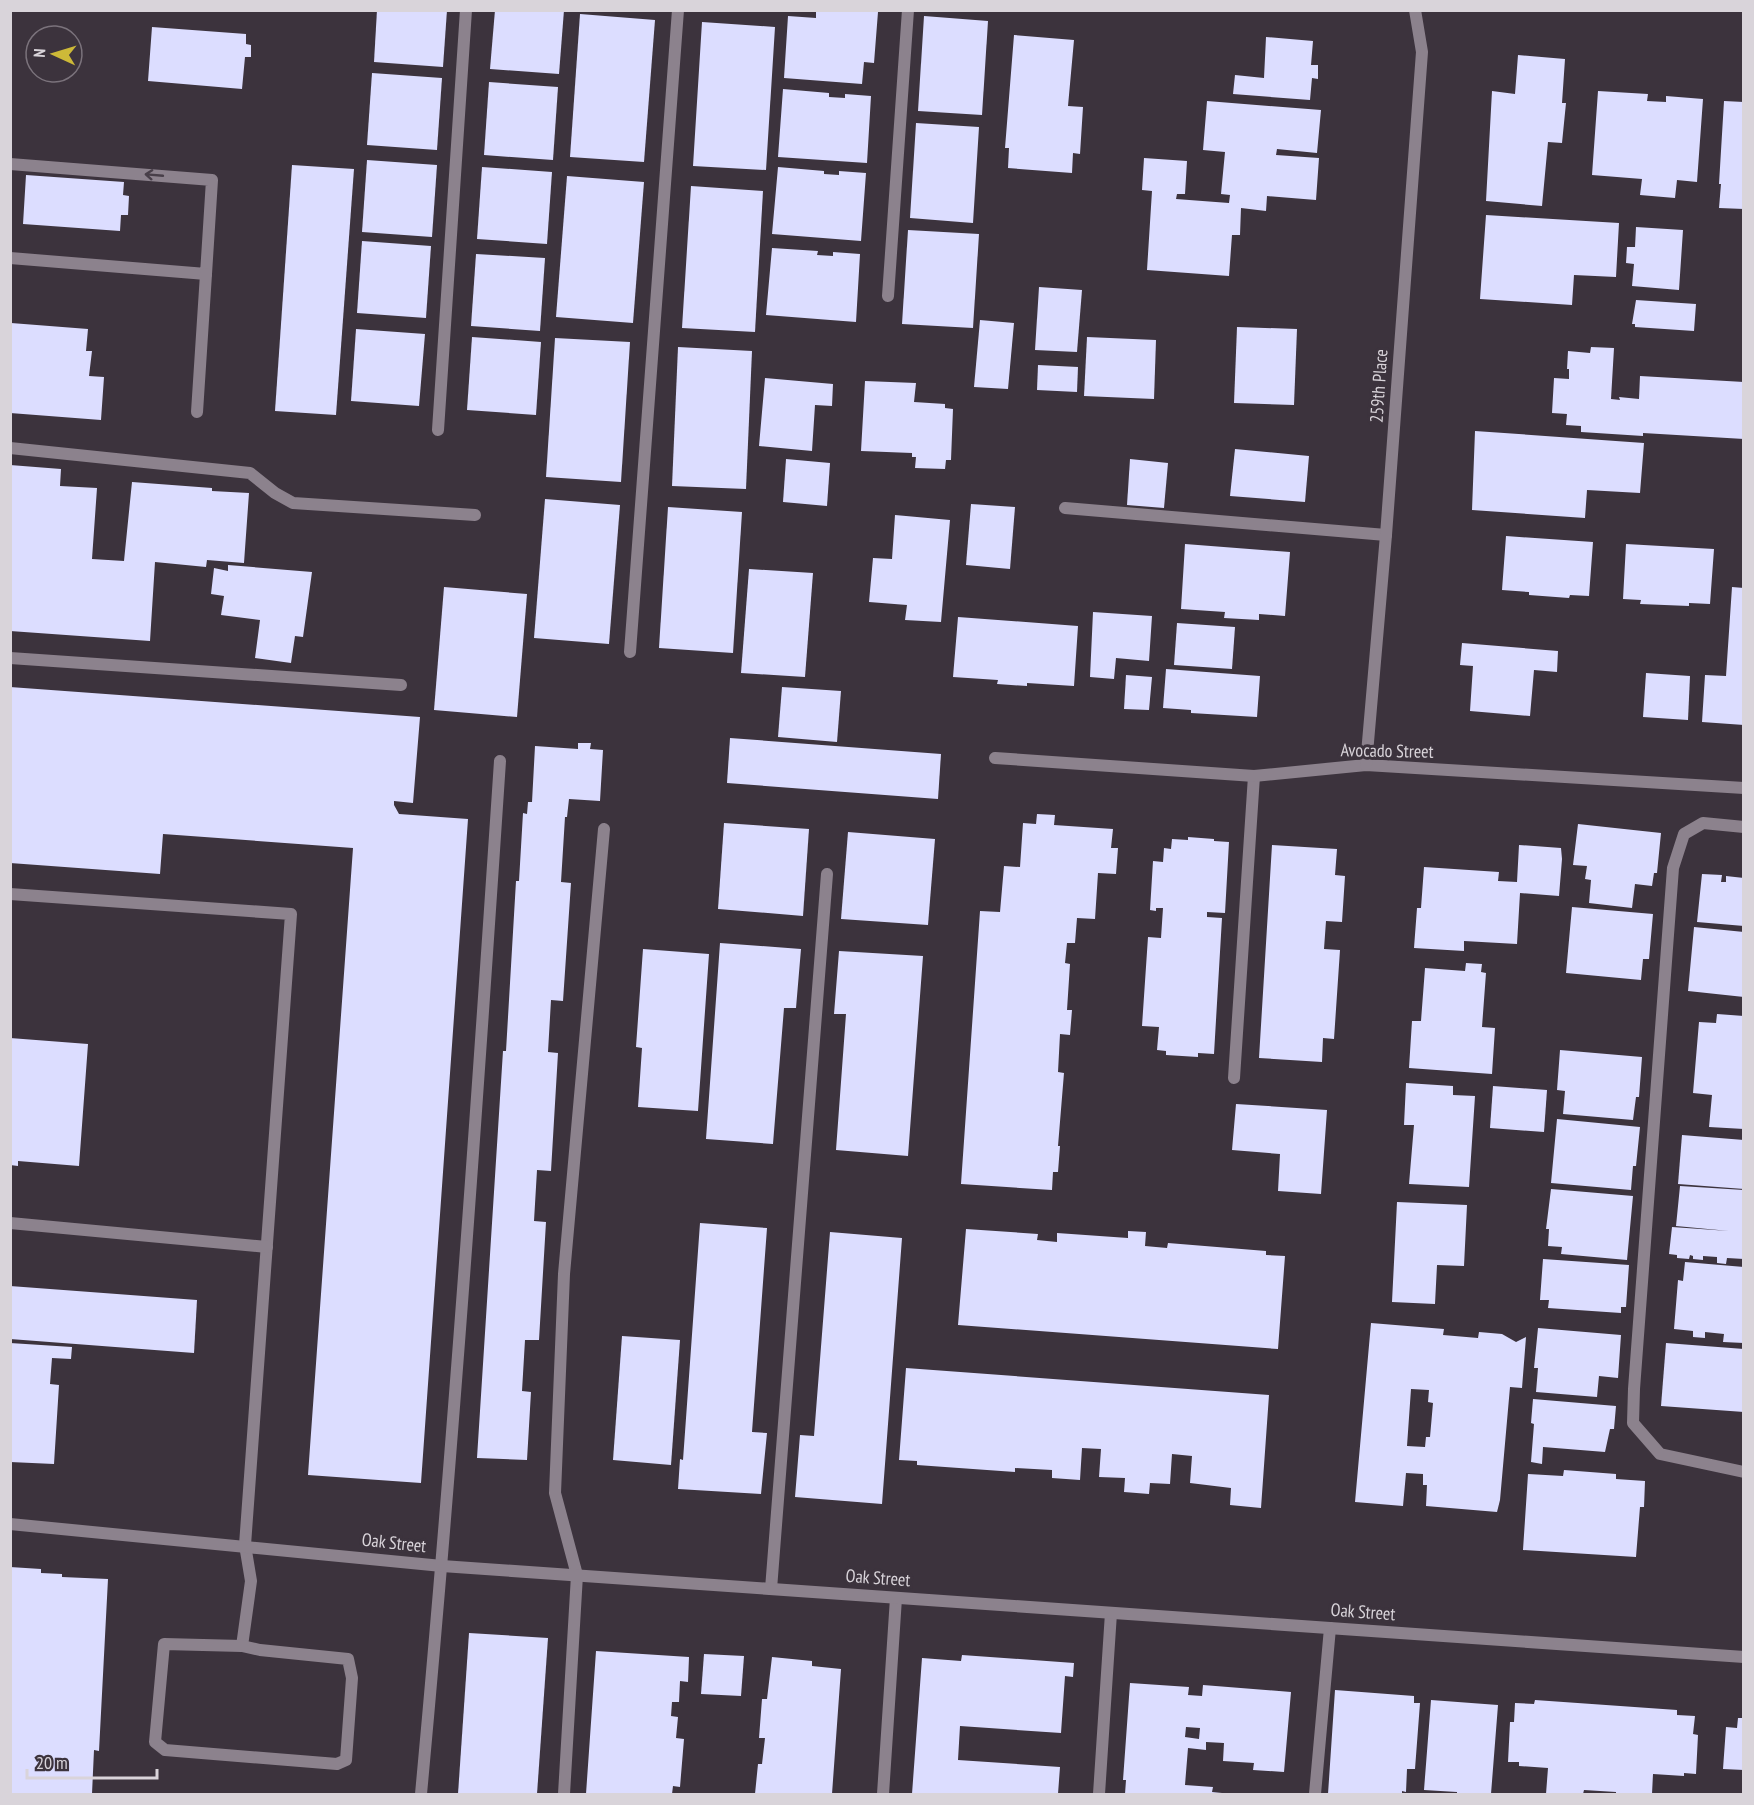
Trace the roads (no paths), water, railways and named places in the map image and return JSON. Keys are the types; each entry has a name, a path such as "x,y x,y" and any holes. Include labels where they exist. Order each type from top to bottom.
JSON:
{"street":[{"path":"438,430 466,10"},
{"path":"630,652 678,10"},
{"path":"888,296 908,10"},
{"name":"259th Place","path":"1366,765 1386,535 1422,52 1414,10"},
{"path":"10,164 212,180 197,412"},
{"path":"10,258 206,274"},
{"path":"10,448 250,473 275,493 293,503 475,515"},
{"path":"1065,508 1386,535"},
{"path":"10,658 401,685"},
{"name":"Avocado Street","path":"995,758 1254,776 1366,765 1743,788"},
{"path":"420,1794 442,1566 477,1113 500,761"},
{"path":"1234,1078 1254,776"},
{"path":"1743,827 1703,824 1684,834 1673,868 1633,1423 1660,1454 1743,1472"},
{"path":"564,1794 577,1575 555,1493 564,1274 604,829"},
{"path":"771,1589 826,874"},
{"path":"10,894 291,914 245,1545 250,1581 242,1646"},
{"path":"10,1223 267,1247"},
{"name":"Oak Street","path":"10,1524 245,1545 442,1566 1743,1657"},
{"path":"883,1794 896,1598"},
{"path":"1099,1794 1111,1613"},
{"path":"1315,1794 1330,1628"},
{"path":"164,1644 242,1646 348,1659 352,1678 346,1760 337,1764 165,1750 155,1742 164,1644"}]}
